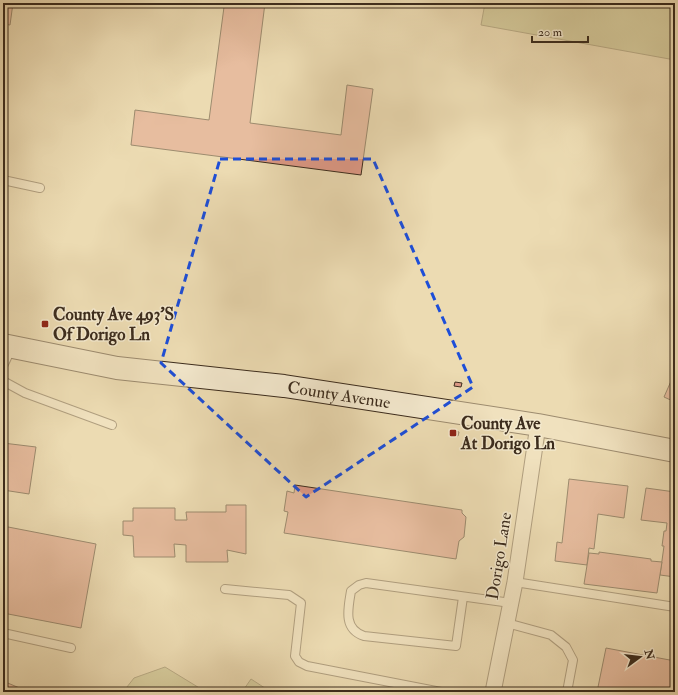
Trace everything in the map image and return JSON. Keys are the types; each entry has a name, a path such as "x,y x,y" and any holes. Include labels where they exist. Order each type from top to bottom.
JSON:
{"main road":[{"name":"County Avenue","path":"8,345 117,368 284,386 538,425 675,451"}],"street":[{"name":"Dorigo Lane","path":"493,692 515,582 538,425"}],"lane":[{"path":"3,180 40,188"},
{"path":"3,366 8,345"},
{"path":"3,381 25,393 112,425"},
{"path":"515,582 675,607"},
{"path":"463,597 456,646 364,636 356,634 348,620 348,606 351,591 359,585 366,583 511,603"},
{"path":"225,589 289,595 301,603 295,656 299,662 307,666 441,692"},
{"path":"507,623 551,634 566,647 572,660 567,692"},
{"path":"3,633 71,648"}],"highlighted area":[{"path":"220,159 373,159 473,387 306,497 161,363"}],"green space":[{"path":"485,3 675,3 675,60 481,25"},
{"path":"165,667 206,692 123,692 134,678"},
{"path":"251,679 271,692 242,692"}],"building":[{"path":"3,3 13,3 10,25 3,24"},
{"path":"193,3 265,3 250,123 341,135 347,85 373,89 361,175 131,145 135,110 209,120 224,7"},
{"path":"3,52 6,53 3,75"},
{"path":"675,372 675,402 664,397"},
{"path":"455,382 462,383 461,387 454,386"},
{"path":"451,430 459,432 458,436 451,434"},
{"path":"3,443 36,447 29,494 3,490"},
{"path":"569,479 628,486 624,518 598,514 594,549 589,548 587,565 555,561 557,542 562,543"},
{"path":"295,485 462,510 462,513 466,517 464,537 459,541 456,559 284,533 288,512 284,511 287,491 294,493"},
{"path":"646,488 675,492 675,577 660,575 664,546 662,546 664,531 666,531 667,523 641,520"},
{"path":"226,505 246,505 246,554 227,550 228,562 186,562 186,545 174,544 175,557 134,557 133,536 123,535 123,521 133,521 133,508 175,508 175,520 187,520 186,512 226,512"},
{"path":"3,526 96,544 81,628 3,613"},
{"path":"599,552 651,559 651,561 662,562 657,593 584,584 589,553 599,554"},
{"path":"606,648 675,661 675,692 597,692"},
{"path":"3,681 29,692 3,692"}],"place":[{"name":"County Ave 493'S Of Dorigo Ln","path":"45,324"},
{"name":"County Ave At Dorigo Ln","path":"453,433"}]}
